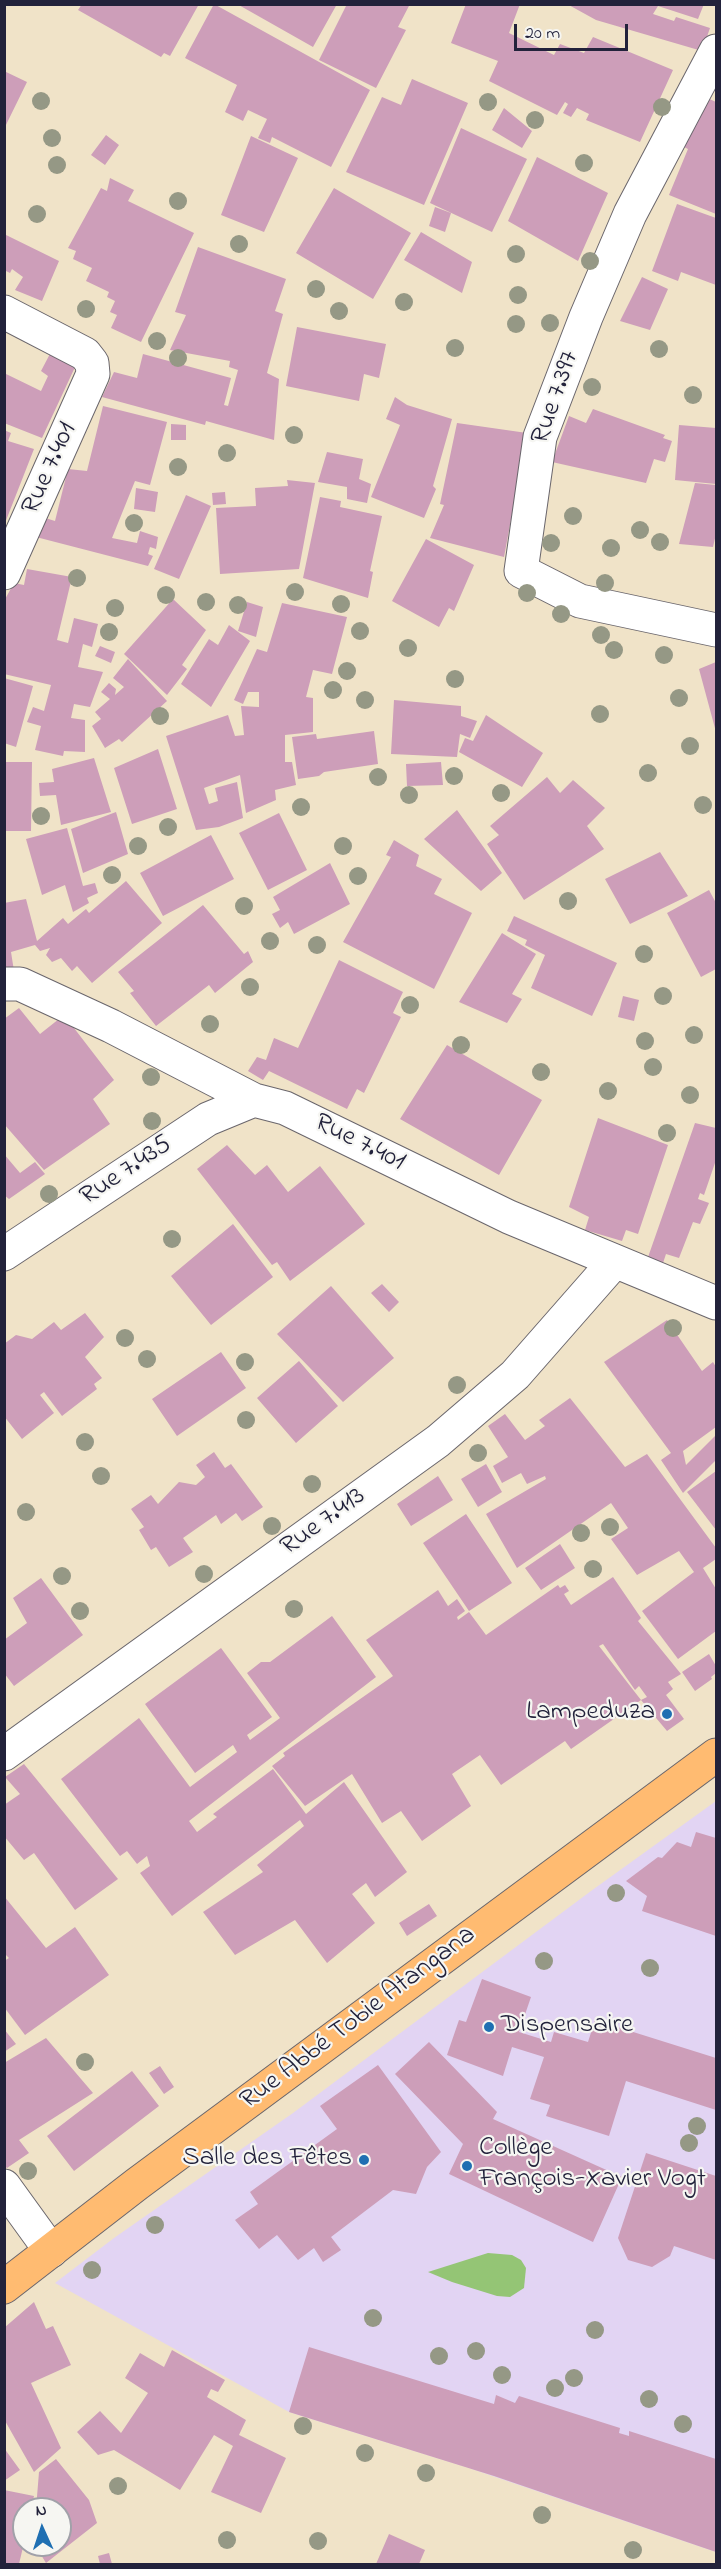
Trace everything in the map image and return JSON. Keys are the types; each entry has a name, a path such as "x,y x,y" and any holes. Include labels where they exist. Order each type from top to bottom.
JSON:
{"main road":[{"name":"Rue Abbé Tobie Atangana","path":"4,2287 147,2177 717,1755"}],"street":[{"name":"Rue 7.397","path":"717,51 630,214 586,317 544,426 540,437 521,571 580,601 717,630"},
{"name":"Rue 7.401","path":"4,312 85,354 92,363 93,374 4,573"},
{"name":"Rue 7.401","path":"4,984 20,984 101,1021 254,1100 285,1108 509,1217 717,1303"},
{"name":"Rue 7.435","path":"4,1254 208,1119 254,1100"},
{"name":"Rue 7.413","path":"4,1754 438,1441 515,1375 615,1261"},
{"path":"4,2186 51,2252"}],"shaded area":[{"name":"Collège François-Xavier Vogt","path":"716,1801 716,2552 466,2467 289,2412 55,2283 114,2238 293,2113"}],"green space":[{"path":"488,2253 512,2255 521,2260 526,2268 524,2288 510,2297 497,2296 428,2272"}],"building":[{"path":"82,4 199,4 170,56 164,53 161,57 78,10"},
{"path":"214,4 370,90 331,167 272,137 270,143 258,138 267,119 248,110 243,121 225,112 237,85 185,58"},
{"path":"237,4 337,4 313,47"},
{"path":"347,4 410,4 398,27 406,30 376,88 319,60"},
{"path":"466,4 520,4 509,33 554,55 560,44 584,53 593,37 673,70 640,142 586,120 589,114 577,108 571,117 563,113 568,104 565,102 557,115 489,81 498,61 451,43"},
{"path":"567,4 704,4 698,19 658,6 653,14 674,21 676,17 710,28 702,51 596,20"},
{"path":"4,71 27,82 4,129"},
{"path":"412,79 468,103 424,205 346,172 382,97 401,105"},
{"path":"703,96 716,102 716,214 669,195 688,149 682,146"},
{"path":"504,108 532,131 522,148 492,130"},
{"path":"461,128 527,159 492,232 430,203"},
{"path":"106,135 119,145 105,165 91,155"},
{"path":"251,136 298,158 264,232 221,215"},
{"path":"537,157 608,193 578,261 508,221"},
{"path":"110,178 134,190 128,201 194,233 141,342 111,328 117,315 110,312 115,301 107,297 109,292 86,281 92,268 73,259 76,251 68,248 101,188 107,191"},
{"path":"334,188 411,233 373,299 296,253"},
{"path":"677,204 716,218 716,285 681,272 678,281 652,271"},
{"path":"435,207 451,213 445,232 429,226"},
{"path":"421,232 472,262 462,293 404,260"},
{"path":"4,234 59,261 42,301 15,290 23,277 12,269 10,273 4,270"},
{"path":"198,247 286,279 275,311 283,314 267,373 279,379 274,440 206,421 205,425 102,397 114,372 137,378 143,354 231,378 224,405 228,406 238,370 229,367 230,361 170,350 186,315 175,312"},
{"path":"642,277 668,289 650,330 620,321"},
{"path":"297,327 386,344 379,378 364,374 359,401 286,386"},
{"path":"52,350 76,365 42,438 4,423 4,373 41,391 48,376 41,371"},
{"path":"395,397 407,405 452,419 433,486 436,489 424,518 371,497 400,425 386,419"},
{"path":"103,406 167,422 150,485 135,481 112,538 137,543 140,531 158,537 156,549 150,547 148,554 153,556 148,566 36,537 42,517 55,521 68,469 87,471"},
{"path":"593,409 665,435 663,438 672,441 665,462 654,459 646,483 552,462 569,416 586,423"},
{"path":"457,423 527,433 504,557 430,538 444,505 440,504"},
{"path":"171,424 186,425 186,440 171,440"},
{"path":"679,425 716,428 716,484 675,480"},
{"path":"4,430 11,433 8,441 34,449 5,523"},
{"path":"327,452 363,459 359,479 371,484 367,503 347,499 347,487 318,482"},
{"path":"287,480 315,483 299,569 220,574 216,508 256,506 255,488 288,486"},
{"path":"695,483 716,485 716,534 713,547 679,544"},
{"path":"136,488 158,492 155,512 134,509"},
{"path":"225,492 226,504 213,505 212,493"},
{"path":"186,495 211,506 179,579 154,569"},
{"path":"320,497 341,501 340,507 382,516 370,571 373,572 368,598 303,578"},
{"path":"426,539 474,565 454,611 449,608 439,627 392,601"},
{"path":"27,569 72,577 57,640 68,643 74,618 98,624 92,647 83,644 78,667 103,672 90,707 74,704 71,718 85,720 85,752 64,751 63,756 35,750 41,726 27,722 33,707 44,711 51,685 4,674 4,601 14,583 24,585"},
{"path":"173,599 206,630 182,665 187,669 167,695 124,654"},
{"path":"247,602 263,607 256,637 238,631"},
{"path":"282,603 347,617 332,674 313,670 306,697 313,698 313,732 285,735 285,762 292,762 296,785 275,790 276,800 246,813 240,775 204,788 209,804 218,801 215,788 237,782 243,818 219,827 196,830 166,736 228,715 235,736 244,735 241,706 259,707 259,692 248,692 243,704 234,700 257,649 267,652"},
{"path":"229,625 250,641 211,707 181,684 209,639 218,645"},
{"path":"100,646 115,652 111,663 95,656"},
{"path":"128,659 167,701 122,742 119,739 105,748 92,726 101,719 95,712 110,699 101,692 109,683 116,689 115,695 124,687 113,678"},
{"path":"716,662 716,732 699,669"},
{"path":"4,678 33,686 16,747 4,743"},
{"path":"394,700 461,706 461,716 477,721 470,738 460,734 457,757 391,754"},
{"path":"486,715 543,753 522,787 459,752 465,738 473,741"},
{"path":"374,731 378,764 324,772 319,776 298,779 292,737 316,734 317,739"},
{"path":"158,749 177,809 132,824 114,768"},
{"path":"94,758 111,812 61,825 56,795 40,796 39,783 54,782 52,769"},
{"path":"4,762 32,762 31,831 4,831"},
{"path":"441,762 443,785 407,786 406,764"},
{"path":"547,777 560,793 573,780 605,808 587,826 604,849 524,900 487,844 499,835 490,826"},
{"path":"457,810 502,873 481,891 424,839"},
{"path":"116,812 128,854 83,873 71,829"},
{"path":"279,813 307,870 268,890 239,833"},
{"path":"67,828 83,886 95,883 98,893 87,898 89,903 73,912 65,885 42,895 26,839"},
{"path":"211,835 234,879 163,916 140,873"},
{"path":"394,840 419,855 416,866 442,879 434,894 472,913 434,989 343,942 391,857 386,855"},
{"path":"660,852 688,896 630,924 605,879"},
{"path":"330,863 350,904 294,934 288,922 280,928 272,914 280,910 273,897"},
{"path":"126,881 162,923 92,983 77,966 72,971 61,958 52,962 46,955 50,948 40,951 35,945 11,952 14,971 4,973 4,903 26,899 37,941 63,918 68,924 86,909 89,913"},
{"path":"709,890 716,903 716,969 701,977 667,913"},
{"path":"203,905 244,954 248,951 253,962 215,993 209,985 156,1026 130,993 134,991 118,972"},
{"path":"514,916 617,963 592,1016 531,988 545,955 525,945 527,940 507,931"},
{"path":"502,933 536,954 512,994 522,999 507,1023 459,1002"},
{"path":"339,960 403,992 393,1013 401,1017 364,1093 357,1089 347,1109 269,1071 263,1080 248,1071 257,1057 266,1060 274,1038 298,1048"},
{"path":"623,996 639,1000 634,1021 618,1017"},
{"path":"19,1008 40,1034 64,1015 114,1080 93,1099 110,1124 44,1170 4,1124 4,1019"},
{"path":"447,1045 542,1100 499,1175 400,1119"},
{"path":"598,1118 668,1145 638,1234 626,1230 622,1241 585,1230 589,1217 569,1207"},
{"path":"695,1123 716,1128 716,1160 704,1195 700,1193 698,1199 709,1203 700,1224 693,1222 679,1258 666,1254 662,1266 647,1260"},
{"path":"227,1145 255,1175 267,1165 288,1192 320,1166 365,1224 290,1281 277,1262 272,1265 197,1169"},
{"path":"4,1154 20,1173 35,1162 45,1174 9,1199 4,1195"},
{"path":"233,1224 273,1277 211,1325 171,1276"},
{"path":"382,1284 399,1302 389,1312 371,1293"},
{"path":"331,1286 394,1358 343,1402 277,1334"},
{"path":"85,1313 104,1337 85,1357 102,1378 94,1384 97,1389 62,1416 44,1392 40,1395 54,1413 22,1439 4,1416 4,1344 16,1335 32,1339 54,1322 61,1330"},
{"path":"667,1320 702,1371 713,1362 716,1367 716,1427 683,1451 686,1465 716,1435 716,1460 683,1493 661,1460 671,1453 604,1362"},
{"path":"221,1352 246,1388 177,1436 152,1399"},
{"path":"299,1361 338,1406 296,1443 257,1398"},
{"path":"570,1398 625,1467 647,1454 716,1548 716,1559 703,1568 716,1589 716,1631 678,1659 642,1611 694,1572 679,1551 637,1575 611,1539 628,1528 611,1503 517,1568 486,1514 546,1479 545,1476 527,1484 521,1473 502,1483 493,1466 508,1457 488,1426 505,1414 525,1440 545,1426 539,1420"},
{"path":"214,1452 225,1468 231,1464 263,1507 242,1521 236,1513 221,1524 216,1515 183,1538 193,1552 169,1567 156,1547 151,1550 139,1530 144,1527 131,1509 151,1495 158,1504 179,1482 196,1485 205,1477 196,1465"},
{"path":"486,1464 502,1492 478,1507 461,1479"},
{"path":"716,1471 716,1530 687,1492"},
{"path":"438,1476 453,1500 411,1526 397,1504"},
{"path":"466,1514 512,1583 469,1611 423,1543"},
{"path":"560,1544 575,1568 541,1590 525,1568"},
{"path":"613,1577 641,1618 638,1621 681,1674 668,1682 673,1689 666,1695 684,1719 667,1731 641,1700 571,1749 565,1741 501,1785 480,1755 452,1774 471,1806 422,1841 401,1811 382,1823 352,1774 305,1806 272,1766 285,1756 283,1753 393,1676 366,1640 438,1590 448,1606 457,1599 465,1611 457,1617 458,1620 469,1612 486,1635 558,1585 560,1588 565,1585 569,1591 564,1594 571,1605","holes":["603,1644 635,1690 639,1686 647,1697 641,1700 599,1646"]},
{"path":"41,1578 83,1635 14,1686 4,1673 4,1640 27,1623 13,1598"},
{"path":"332,1616 376,1677 189,1821 197,1832 217,1817 213,1814 273,1769 306,1814 344,1782 407,1872 375,1897 366,1883 352,1894 375,1923 327,1963 295,1920 235,1955 203,1912 263,1872 257,1865 304,1826 300,1820 172,1916 140,1873 150,1866 147,1856 137,1864 127,1851 120,1856 61,1779 139,1718 190,1787 237,1752 233,1745 195,1773 145,1704 221,1648 272,1717 247,1735 250,1740 280,1718 247,1673 261,1662 270,1662"},
{"path":"709,1654 716,1666 716,1673 711,1677 712,1679 695,1691 682,1672"},
{"path":"24,1764 118,1879 75,1910 34,1853 24,1860 4,1836 4,1805 20,1794 5,1777"},
{"path":"696,1832 716,1838 716,1936 642,1911 647,1896 626,1881 658,1857 662,1858 677,1842 691,1847"},
{"path":"4,1896 46,1948 75,1927 109,1975 25,2035 4,2007 4,1961 9,1958 4,1953"},
{"path":"429,1904 437,1916 407,1936 399,1923"},
{"path":"482,1979 531,1997 519,2032 551,2042 554,2032 588,2042 595,2020 716,2058 716,2110 626,2081 609,2136 546,2116 550,2105 530,2099 544,2057 512,2047 503,2076 447,2055 459,2020 466,2022"},
{"path":"4,2029 16,2044 4,2052"},
{"path":"46,2038 93,2093 19,2140 29,2153 7,2168 4,2165 4,2063"},
{"path":"429,2042 497,2112 493,2119 622,2177 593,2242 449,2174 463,2144 395,2074"},
{"name":"Salle des Fêtes","path":"378,2065 441,2152 427,2167 416,2194 393,2190 331,2237 341,2250 323,2262 314,2248 298,2260 277,2235 259,2249 235,2220 258,2204 250,2192 337,2129 320,2106"},
{"path":"160,2066 174,2087 164,2094 149,2073"},
{"path":"132,2071 159,2106 74,2171 47,2136"},
{"path":"646,2153 716,2176 716,2260 674,2246 670,2256 652,2267 628,2260 618,2238"},
{"path":"34,2302 46,2329 53,2326 71,2365 31,2383 61,2448 34,2472 4,2419 4,2328"},
{"path":"309,2347 494,2404 496,2395 515,2403 519,2396 620,2428 619,2433 629,2436 629,2431 716,2459 716,2552 494,2476 289,2412"},
{"path":"172,2350 225,2380 218,2392 211,2389 207,2397 246,2420 239,2435 286,2458 261,2513 211,2492 233,2446 214,2435 180,2490 114,2450 98,2455 77,2432 100,2411 121,2433 148,2393 125,2378 140,2353 164,2367"},
{"path":"4,2448 20,2470 4,2481"},
{"path":"56,2459 89,2500 97,2523 72,2543 72,2497 37,2497 39,2472"},
{"path":"4,2490 34,2496 12,2497 12,2557 21,2557 19,2564 4,2564"},
{"path":"389,2534 425,2550 419,2564 376,2564"},
{"path":"109,2553 112,2564 100,2564 98,2556"},
{"path":"42,2557 54,2557 46,2563"}],"place":[{"name":"Lampeduza","path":"667,1714"},
{"name":"Dispensaire","path":"489,2027"},
{"name":"Salle des Fêtes","path":"364,2160"},
{"name":"Collège François-Xavier Vogt","path":"467,2166"}]}
